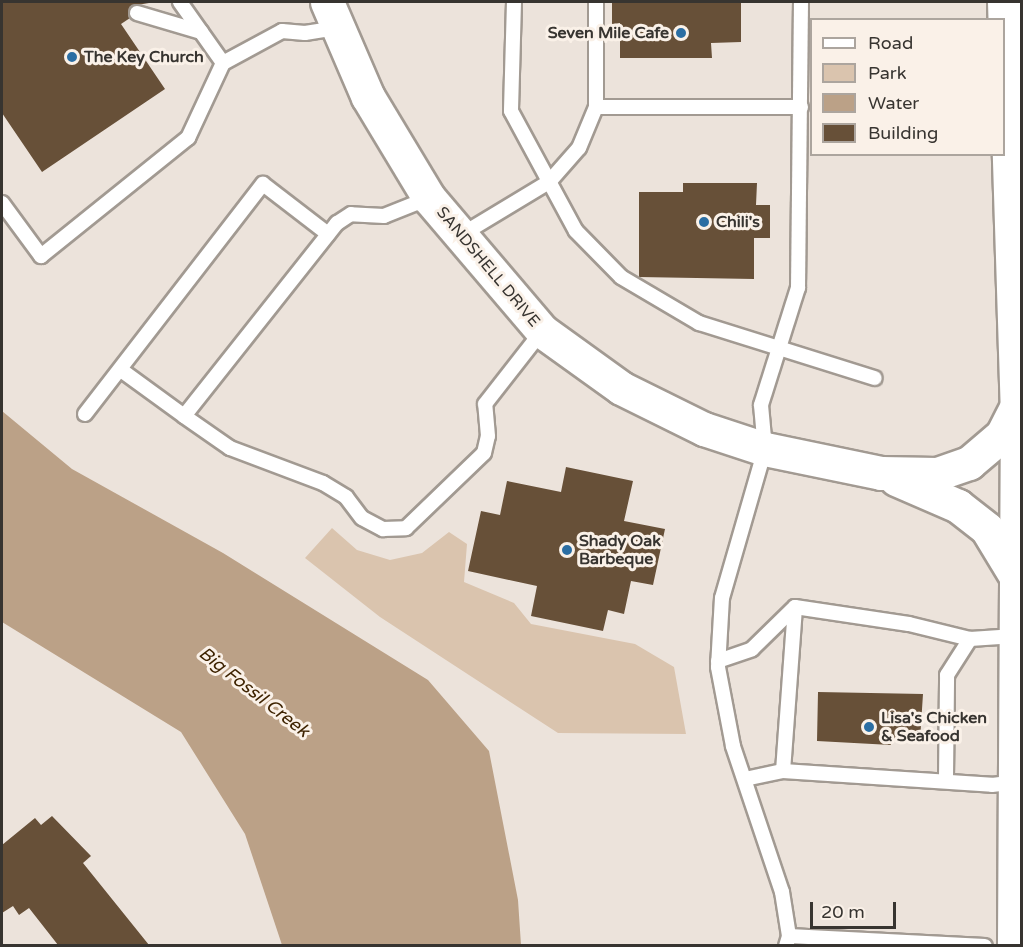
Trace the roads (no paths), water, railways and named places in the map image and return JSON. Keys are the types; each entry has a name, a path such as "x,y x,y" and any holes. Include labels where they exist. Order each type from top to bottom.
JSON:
{"main road":[{"path":"1004,2 1004,18"},
{"name":"SANDSHELL DRIVE","path":"333,15 368,97 429,198 542,331 621,388 704,429 765,449 881,473 937,474 969,463 1002,435 1017,405"},
{"path":"1005,46 1022,20"},
{"path":"1005,75 1017,405 1015,575 1017,782 1014,945"},
{"name":"SANDSHELL DRIVE","path":"881,473 957,506 987,529 1015,575"}],"lane":[{"path":"180,2 223,63"},
{"path":"514,2 511,111 576,231 621,277 699,323 875,378"},
{"path":"460,236 549,182 579,148 596,107 596,2"},
{"path":"801,2 798,288 761,405 765,449 722,598 718,661 733,746 782,892 788,940 985,945"},
{"path":"137,13 201,32"},
{"path":"2,203 41,256 188,138 223,63 282,31 305,33 333,15"},
{"path":"596,107 801,107"},
{"path":"86,414 263,184 328,234"},
{"path":"184,416 328,234 351,214 384,216 429,198"},
{"path":"121,370 230,448 323,483 346,497 362,518 383,529 406,528 484,453 488,436 485,404 542,331"},
{"path":"718,661 752,649 795,607"},
{"path":"795,607 909,624 970,639 1015,636"},
{"path":"783,771 795,607"},
{"path":"946,778 947,675 970,639"},
{"path":"745,779 783,771 946,778 992,785 1017,782"}],"water":[{"name":"Big Fossil Creek","path":"2,411 72,469 223,553 428,680 489,751 518,900 521,945 282,945 245,834 181,732 2,622"}],"place":[{"name":"Seven Mile Cafe","path":"681,33"},
{"name":"The Key Church","path":"72,57"},
{"name":"Chili's","path":"704,222"},
{"name":"Shady Oak Barbeque","path":"567,550"},
{"name":"Lisa's Chicken & Seafood","path":"869,727"}]}
